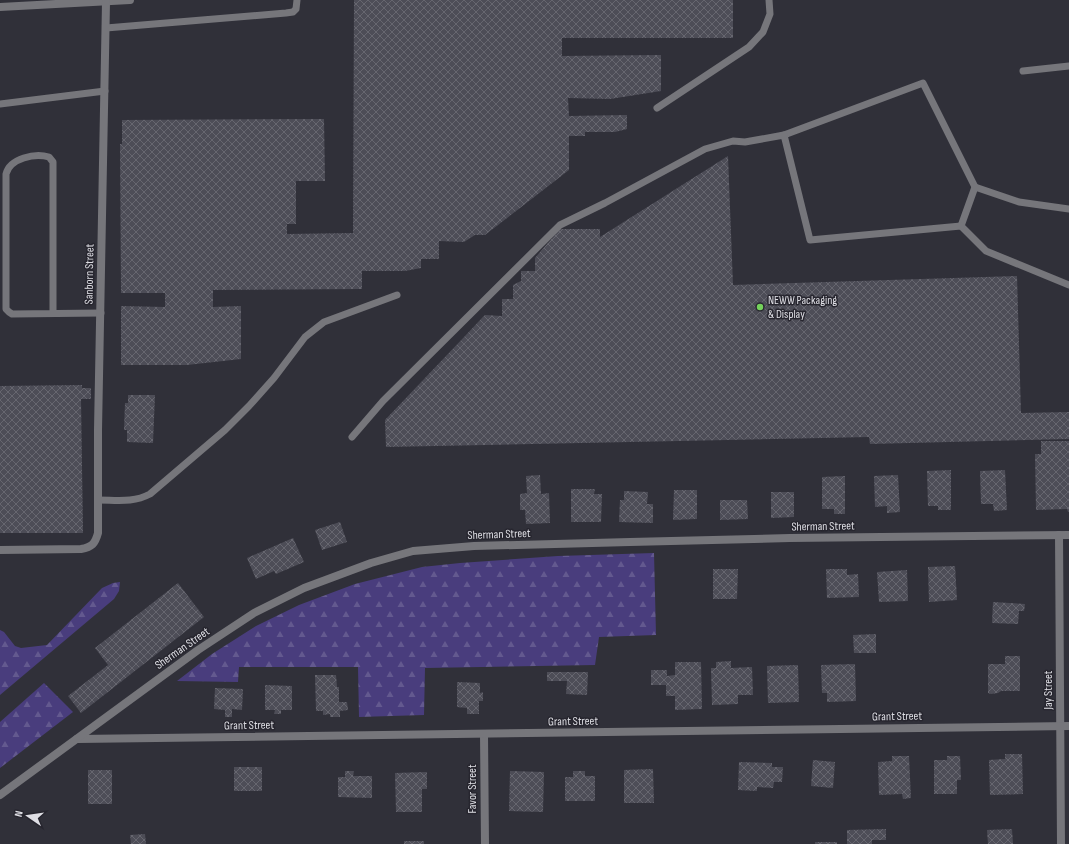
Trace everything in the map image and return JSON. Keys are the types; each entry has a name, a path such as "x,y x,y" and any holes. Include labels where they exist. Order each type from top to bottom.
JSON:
{"street":[{"path":"0,7 130,0"},
{"name":"Sanborn Street","path":"0,550 88,548 93,545 98,533 100,313 106,2"},
{"name":"Jay Street","path":"1059,535 1061,844"},
{"name":"Sherman Street","path":"0,795 198,650 254,613 304,588 371,562 413,551 474,546 630,542 1069,535"},
{"name":"Grant Street","path":"77,739 1069,726"},
{"name":"Favor Street","path":"484,734 485,844"}],"lane":[{"path":"106,28 293,12 296,9 297,0"},
{"path":"656,108 749,47 763,32 770,14 769,0"},
{"path":"1022,71 1069,66"},
{"path":"352,437 383,401 560,225 605,203 705,149 733,141 745,142 784,136 923,83 975,187 1019,202 1069,209"},
{"path":"0,104 105,91"},
{"path":"784,136 810,240 961,226"},
{"path":"53,314 53,162 49,157 34,155 11,164 6,174 6,309 12,314 53,314 100,313"},
{"path":"961,226 975,187"},
{"path":"961,226 986,251 1069,284"},
{"path":"98,500 133,501 139,500 150,494 225,430 244,411 274,378 304,337 324,322 397,295"}],"green space":[{"path":"654,553 656,635 599,637 595,665 425,668 424,715 359,717 358,667 239,667 238,682 177,681 212,654 256,626 299,605 355,584 422,567 460,563 558,556"},
{"path":"120,582 119,591 114,599 0,695 0,630 4,632 15,646 21,648 47,645 102,588 113,583"},
{"path":"44,683 73,712 0,768 0,722"}],"building":[{"path":"354,0 733,0 733,38 562,38 562,56 661,55 661,91 610,99 568,98 569,116 627,115 627,129 615,132 585,132 585,136 569,136 569,170 485,235 475,235 464,242 439,241 439,259 421,259 421,268 405,271 362,271 362,289 213,290 213,307 241,306 241,359 187,365 121,365 121,306 165,307 165,293 121,293 120,144 122,144 122,120 324,119 325,181 296,181 296,224 287,224 287,234 353,233"},
{"name":"NEWW Packaging & Display","path":"728,156 733,285 1017,276 1021,413 1069,412 1069,439 870,444 869,437 386,447 385,420 485,315 502,316 502,299 513,299 513,285 521,281 521,271 535,271 535,258 560,229 600,229 600,237"},
{"path":"82,385 82,388 91,388 91,399 81,399 83,533 0,533 0,386"},
{"path":"128,395 155,395 153,443 127,442 127,430 124,430 125,403 128,403"},
{"path":"1041,441 1069,441 1069,512 1067,509 1036,510 1035,454 1041,454"},
{"path":"951,470 951,510 938,510 938,506 928,506 927,471"},
{"path":"1005,470 1007,510 994,511 993,504 981,504 980,471"},
{"path":"540,475 541,494 549,493 550,523 526,524 525,510 520,510 520,494 527,493 526,476"},
{"path":"898,475 900,512 887,513 887,506 875,507 874,476"},
{"path":"845,476 845,514 834,514 834,509 822,509 822,477"},
{"path":"571,489 595,489 594,494 602,494 601,522 571,522"},
{"path":"674,490 697,490 697,519 673,520"},
{"path":"624,491 648,492 647,504 653,504 653,523 619,522 620,500 624,500"},
{"path":"771,492 794,492 794,517 771,518"},
{"path":"720,500 747,500 748,519 720,520"},
{"path":"340,522 347,542 322,550 315,530"},
{"path":"293,538 304,562 276,574 274,571 256,579 247,558"},
{"path":"955,566 957,600 929,602 928,567"},
{"path":"713,569 738,569 737,599 713,599"},
{"path":"826,569 847,569 847,575 858,574 859,597 827,598"},
{"path":"907,570 908,601 879,602 877,572"},
{"path":"178,583 204,617 81,713 68,696 108,665 95,648"},
{"path":"993,602 1025,604 1024,611 1019,611 1018,624 992,623"},
{"path":"876,634 876,653 854,653 853,635"},
{"path":"1005,656 1020,656 1020,691 988,693 988,664 1005,664"},
{"path":"731,661 731,668 752,667 753,695 738,695 738,704 712,705 711,668 716,668 716,662"},
{"path":"675,662 701,662 702,709 675,710 675,696 666,696 666,685 651,685 651,670 667,670 667,676 675,675"},
{"path":"855,664 856,701 827,702 827,693 822,693 821,665"},
{"path":"798,665 799,702 768,703 767,666"},
{"path":"547,672 588,672 587,695 566,694 567,681 547,681"},
{"path":"315,675 336,675 337,687 339,687 339,702 347,702 348,710 340,711 340,717 330,717 330,714 323,715 323,711 316,711"},
{"path":"457,682 480,683 480,693 483,692 483,701 479,701 479,714 467,714 467,708 457,707"},
{"path":"265,685 292,686 292,710 281,710 281,714 274,714 275,710 265,710"},
{"path":"215,688 243,689 242,710 232,709 232,717 225,717 225,710 214,709"},
{"path":"1005,754 1022,754 1023,794 990,795 989,760 1005,759"},
{"path":"892,756 909,756 911,798 903,799 902,794 879,795 878,762 892,761"},
{"path":"947,756 960,756 961,780 957,780 957,794 934,794 934,760 947,760"},
{"path":"813,760 835,762 833,788 811,786"},
{"path":"739,762 772,763 772,767 783,767 782,782 774,782 773,788 757,787 757,791 738,790"},
{"path":"234,767 262,767 262,791 234,791"},
{"path":"653,769 654,803 624,803 624,770"},
{"path":"88,770 112,770 112,804 88,804"},
{"path":"345,771 354,771 353,776 372,776 372,798 338,797 338,777 345,777"},
{"path":"510,771 544,772 543,812 509,811"},
{"path":"573,771 585,771 585,776 595,776 595,801 565,801 565,777 573,777"},
{"path":"427,772 427,789 422,789 422,812 396,812 395,773"},
{"path":"886,829 886,840 872,840 872,844 847,844 847,830"},
{"path":"1012,829 1013,844 988,844 987,830"},
{"path":"145,834 146,844 131,844 130,835"},
{"path":"404,841 424,841 424,844 404,844"},
{"path":"815,842 837,842 837,844 815,844"}],"place":[{"name":"NEWW Packaging & Display","path":"760,307"}]}
